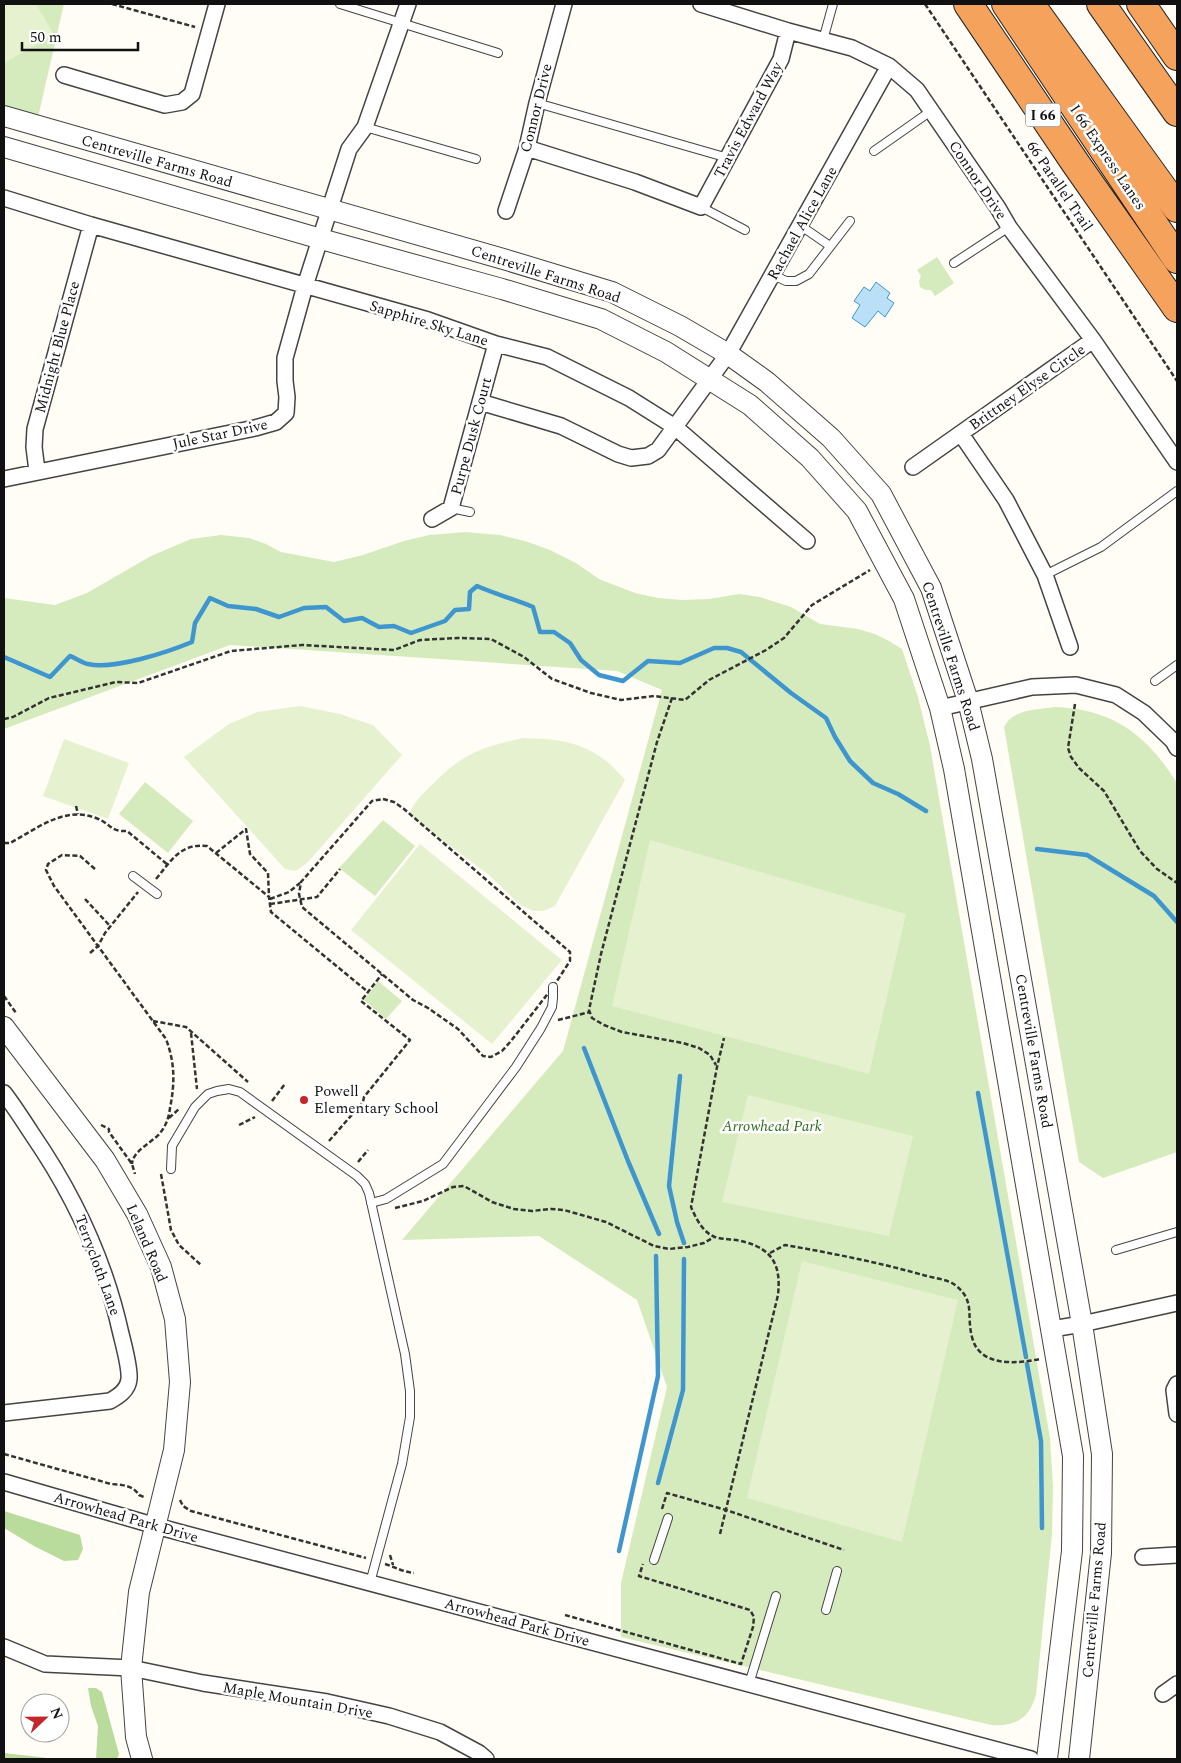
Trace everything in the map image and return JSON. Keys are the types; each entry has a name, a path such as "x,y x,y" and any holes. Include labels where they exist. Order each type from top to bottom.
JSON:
{"highway":[{"name":"I 66","path":"968,4 1177,308"},
{"name":"I 66 Express Lanes","path":"1006,4 1177,259"},
{"path":"1030,4 1177,208"},
{"path":"1101,4 1177,112"},
{"path":"1140,4 1177,56"},
{"path":"1120,226 1177,321"}],"street":[{"path":"64,75 165,105 182,102 192,94 217,4"},
{"name":"Jule Star Drive","path":"4,478 255,428 276,422 286,413 288,397 285,381 285,358 306,286 348,150 365,127 408,4"},
{"name":"Connor Drive","path":"506,211 527,148 537,103 564,4"},
{"name":"Connor Drive","path":"701,4 788,31 852,48 889,66 917,90 1009,227 1093,340 1177,462"},
{"name":"Travis Edward Way","path":"701,207 781,59 788,31"},
{"name":"Rachael Alice Lane","path":"480,402 561,426 630,458 648,456 658,450 728,354 889,66"},
{"name":"Centreville Farms Road","path":"4,116 612,292 680,326 728,354 767,382 831,438 881,494 931,588 968,701 982,759 1082,1324 1102,1464 1100,1553 1079,1759"},
{"name":"Centreville Farms Road","path":"4,146 601,319 666,352 750,405 810,458 857,511 904,599 940,708 956,779 1073,1456 1072,1551 1047,1759"},
{"path":"527,148 635,182 701,207"},
{"name":"Sapphire Sky Lane","path":"4,198 91,225 428,320 496,344 547,357 629,398 675,427 807,541"},
{"name":"Midnight Blue Place","path":"37,471 34,447 35,429 91,225"},
{"name":"Brittney Elyse Circle","path":"913,467 961,434 1001,403 1093,340"},
{"name":"Purpe Dusk Court","path":"432,518 451,508 496,344"},
{"name":"Brittney Elyse Circle","path":"961,434 1006,500 1045,575 1070,647"},
{"path":"940,708 1032,687 1076,685 1116,695 1144,713 1173,741 1177,748"},
{"name":"Leland Road","path":"4,1026 105,1160 137,1214 161,1267 175,1319 180,1382 174,1450 139,1592 131,1668 136,1737 142,1759"},
{"name":"Terrycloth Lane","path":"4,1093 53,1164 76,1206 96,1250 114,1302 126,1353 130,1380 123,1393 110,1401 4,1413"},
{"path":"1052,1329 1177,1303"},
{"path":"1177,1384 1174,1390 1177,1414"},
{"name":"Arrowhead Park Drive","path":"4,1482 156,1526 1031,1759"},
{"path":"1143,1557 1177,1555"},
{"name":"Maple Mountain Drive","path":"4,1647 45,1664 131,1668 203,1683 327,1702 389,1716 440,1732 479,1753 486,1759"},
{"path":"1163,1694 1177,1684"}],"lane":[{"path":"340,4 498,53"},
{"path":"823,40 832,4"},
{"path":"537,103 728,158"},
{"path":"874,151 931,111"},
{"path":"365,127 476,159"},
{"path":"701,207 746,230"},
{"path":"773,275 786,281 796,281 809,274 850,221"},
{"path":"801,226 830,246"},
{"path":"954,263 1009,227"},
{"path":"1045,575 1101,547 1177,491"},
{"path":"451,508 470,512"},
{"path":"1156,681 1177,665"},
{"path":"133,876 157,894"},
{"path":"371,1203 383,1200 443,1164 516,1067 545,1021 552,1007 554,998 553,987"},
{"path":"171,1169 172,1146 195,1107 208,1094 228,1089 240,1092 351,1171 365,1184 369,1193 405,1354 410,1391 410,1417 402,1464 370,1583"},
{"path":"1116,1250 1177,1232"},
{"path":"654,1560 668,1518"},
{"path":"826,1610 837,1571"},
{"path":"749,1684 776,1596"}],"path":[{"path":"112,4 210,30"},
{"name":"66 Parallel Trail","path":"925,4 1177,381"},
{"path":"4,719 13,717 49,698 116,682 138,683 231,651 302,645 394,650 420,640 458,638 491,639 524,657 552,679 591,693 620,700 654,696 685,700 709,680 766,650 784,638 812,605 871,569"},
{"path":"672,698 657,742 601,954 590,1002 590,1012 592,1018 604,1026 622,1032 683,1042 699,1048 710,1056 717,1067"},
{"path":"1075,704 1068,748 1071,757 1079,768 1104,792 1140,851 1157,868 1177,883"},
{"path":"270,898 289,892 372,801 383,799 394,802 404,809 568,949 571,955 570,961 553,987 511,1042 496,1055 486,1057 478,1052 458,1029 413,1000 302,907 300,882"},
{"path":"76,806 78,814"},
{"path":"4,842 10,843 55,819 78,814 98,819 117,831 127,831 168,865"},
{"path":"216,853 246,828 250,854 268,873 271,912 368,992"},
{"path":"90,953 98,946 110,926 183,848 198,845 207,846 270,898"},
{"path":"95,869 80,856 67,854 53,860 48,864 46,870 54,886 166,1038 172,1056 174,1091 168,1119 160,1133 139,1151 132,1160 132,1164"},
{"path":"270,904 316,897 340,869"},
{"path":"85,899 110,926"},
{"path":"322,1151 363,1102 364,1097 410,1040 361,1001 382,974"},
{"path":"545,1021 548,1023 590,1012"},
{"path":"153,1020 186,1027 250,1084"},
{"path":"191,1032 197,1091"},
{"path":"720,1534 778,1295 779,1282 777,1270 770,1253 746,1242 714,1237 697,1221 691,1207 724,1038"},
{"path":"273,1100 280,1105"},
{"path":"160,1133 162,1142"},
{"path":"322,1136 335,1145"},
{"path":"351,1171 368,1150"},
{"path":"352,1158 363,1166"},
{"path":"160,1168 171,1230 179,1245 201,1265"},
{"path":"383,1200 385,1210 388,1210 416,1203 453,1188 464,1186 492,1202 514,1209 532,1211 564,1210 597,1219 654,1246 670,1249 688,1248 704,1243 714,1237"},
{"path":"164,1233 171,1230"},
{"path":"770,1253 785,1245 864,1259 952,1283 965,1293 969,1307 972,1338 978,1352 996,1362 1029,1361 1056,1356"},
{"path":"4,1454 111,1484 127,1486 139,1495 178,1507 182,1505 191,1511 392,1565 402,1572 414,1573"},
{"path":"661,1512 668,1493 726,1510 844,1550"},
{"path":"391,1550 390,1558 392,1565"},
{"path":"565,1615 741,1664 753,1627 754,1617 750,1610 639,1576 645,1558"}],"green space":[{"path":"4,4 64,4 36,126 4,116"},
{"path":"4,4 36,4 54,35 4,63"},
{"path":"937,257 954,283 935,296 931,290 925,290 920,287 919,281 921,276 917,270"},
{"name":"Arrowhead Park","path":"465,532 500,535 525,541 550,550 576,563 599,579 635,593 658,598 682,600 709,599 739,594 760,597 791,607 820,624 858,629 875,634 902,649 918,697 930,746 1050,1438 1053,1486 1052,1534 1036,1695 1025,1716 1014,1723 991,1725 621,1637 621,1583 667,1387 637,1300 539,1236 402,1240 563,1051 662,690 617,671 230,645 4,729 4,598 55,605 87,593 151,556 191,539 221,535 249,538 281,552 334,562 429,535"},
{"path":"300,706 340,714 373,725 402,755 308,862 296,871 285,869 184,757 229,724 257,712"},
{"path":"1054,707 1094,713 1126,727 1153,751 1177,783 1177,1152 1103,1178 1079,1162 1004,727 1013,717 1026,711"},
{"path":"523,738 555,740 583,747 605,760 625,780 555,906 543,911 533,911 519,904 489,875 409,815 413,806 422,795 443,774 463,758 484,748"},
{"path":"64,739 129,763 108,819 43,796"},
{"path":"145,782 193,821 168,853 119,814"},
{"path":"383,820 415,846 375,896 339,868"},
{"path":"650,840 906,914 869,1074 612,1006"},
{"path":"420,844 562,960 492,1044 351,930"},
{"path":"378,981 402,1001 386,1019 364,1000"},
{"path":"748,1095 913,1136 889,1236 722,1202"},
{"path":"802,1261 958,1300 902,1542 747,1498"},
{"path":"4,1511 80,1535 83,1549 78,1560 64,1561 4,1528"},
{"path":"88,1688 96,1688 102,1692 119,1754 117,1759 96,1759 98,1726 91,1706"},
{"path":"4,1753 56,1759 4,1759"}],"water":[{"path":"876,282 890,293 887,298 894,303 885,317 878,311 865,327 852,318 860,305 854,301 864,287 870,291"}],"waterway":[{"path":"4,657 50,677 70,656 86,663 99,665 126,662 169,651 192,642 195,623 210,598 228,606 256,609 279,617 304,608 326,607 344,621 362,618 379,627 394,626 411,633 445,621 455,610 469,609 470,592 477,586 533,607 540,632 554,632 570,643 581,660 599,675 623,681 648,661 680,663 714,648 727,648 741,652 791,693 826,718 850,761 873,783 898,794 926,811"},
{"path":"1037,849 1087,855 1154,896 1177,922"},
{"path":"584,1048 659,1234"},
{"path":"680,1076 669,1186 684,1243"},
{"path":"978,1093 1026,1357"},
{"path":"619,1551 658,1376 656,1256"},
{"path":"658,1483 683,1390 684,1259"},
{"path":"1027,1364 1041,1441 1042,1528"}],"place":[{"name":"Powell Elementary School","path":"304,1100"}]}
